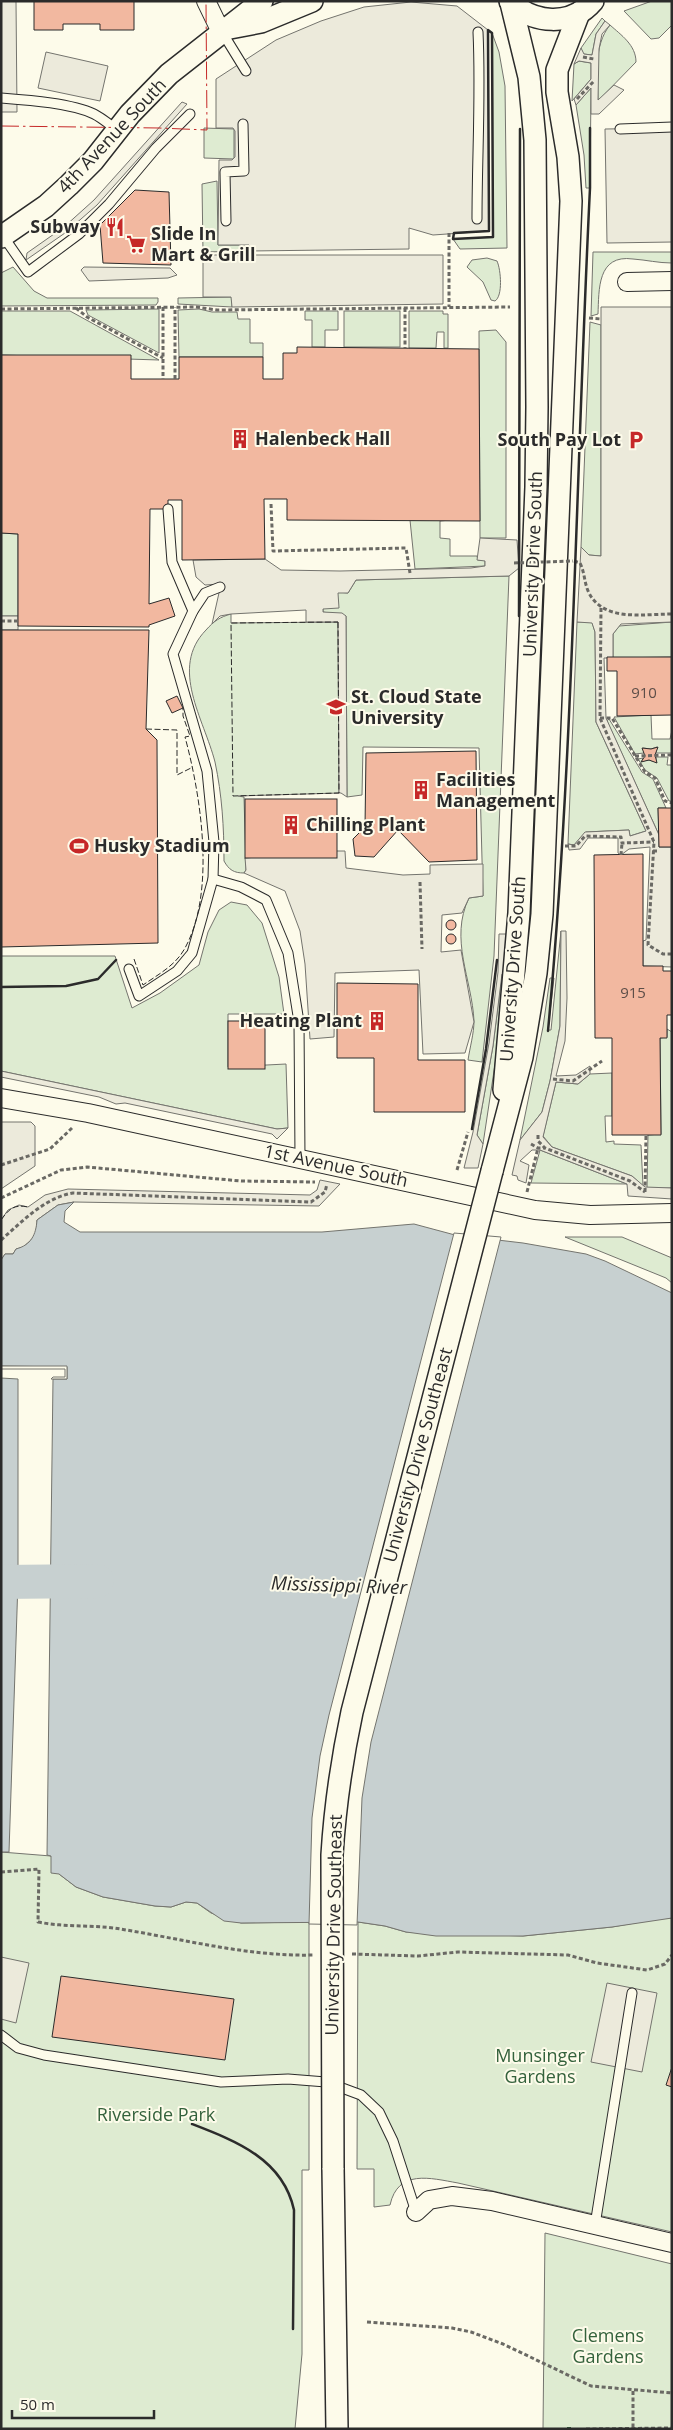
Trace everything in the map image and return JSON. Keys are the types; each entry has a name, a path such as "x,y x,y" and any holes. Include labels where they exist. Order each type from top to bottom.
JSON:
{"street":[{"path":"206,1 224,31 261,22 312,1"},
{"name":"4th Avenue South","path":"2,236 46,206 69,185 93,161 117,130 169,74 262,1"},
{"path":"511,2 526,14 544,20 562,20 586,7"},
{"name":"University Drive South","path":"502,1128 506,1055 516,972 519,913 536,487 537,407 535,140 529,77 511,2"},
{"name":"University Drive South","path":"492,1171 522,1057 536,973 542,914 570,209 568,157 557,92 557,70 586,7"},
{"path":"627,282 672,282"},
{"name":"1st Avenue South","path":"1,1098 88,1113 544,1211 590,1215 672,1213"},
{"name":"University Drive Southeast","path":"337,2429 333,2168 332,1855 335,1804 352,1712 492,1171"},
{"path":"416,2212 429,2200 452,2196 492,2201 672,2243"}],"lane":[{"path":"224,31 246,71"},
{"path":"478,32 480,121 477,169 478,219"},
{"path":"1,98 31,100 80,110 94,114 117,130"},
{"path":"2,236 28,272 79,234 108,204 156,148 190,114"},
{"path":"226,221 225,172 244,171 243,124"},
{"path":"620,129 672,127"},
{"path":"168,509 172,562 193,611"},
{"path":"129,969 139,996 177,971 192,953 213,879 214,842 207,771 173,654 193,611 205,593 220,587"},
{"path":"213,879 241,887 266,900 288,953 299,1022 300,1158"},
{"path":"595,2225 632,1993"},
{"path":"1,2035 18,2048 44,2055 221,2082 288,2079 326,2082 361,2095 379,2112 393,2141 416,2212"}],"path":[{"path":"578,56 594,59"},
{"path":"575,102 594,81"},
{"path":"449,233 449,307"},
{"path":"163,307 163,379"},
{"path":"175,307 175,379"},
{"path":"1,308 196,307 214,310 510,307"},
{"path":"76,308 87,317 163,358"},
{"path":"405,308 405,348"},
{"path":"589,318 601,318"},
{"path":"272,504 273,551 406,548 410,573"},
{"path":"514,563 573,561 580,563 590,595 601,608 610,613 672,614"},
{"path":"601,608 600,718 654,842 648,945 663,954 672,954"},
{"path":"1,621 18,621"},
{"path":"600,718 612,718 644,772 655,778 665,801 672,803"},
{"path":"634,756 672,755"},
{"path":"565,846 576,846 585,836 622,837 622,855"},
{"path":"622,843 654,842"},
{"path":"653,851 658,852"},
{"path":"420,882 422,949"},
{"path":"553,1079 573,1081 602,1061"},
{"path":"1,1165 50,1149 88,1113"},
{"path":"457,1170 468,1132"},
{"path":"538,1135 538,1141 545,1148"},
{"path":"531,1144 630,1181 645,1192 646,1135"},
{"path":"526,1192 538,1148"},
{"path":"1,1198 61,1170 87,1167 241,1181 319,1182"},
{"path":"1,1240 32,1213 58,1196 73,1193 311,1202 325,1192 327,1184"},
{"path":"1,1872 39,1869 38,1922 52,1925 110,1928 252,1952 316,1955"},
{"path":"342,1954 418,1956 458,1952 568,1955 597,1963 647,1970 665,1964 672,1955"},
{"path":"367,2322 452,2328 471,2332 503,2344 591,2386 672,2393"},
{"path":"632,2391 632,2428"},
{"path":"586,2429 672,2428"}],"green space":[{"path":"652,1 672,1 672,25 659,38 651,39 624,11"},
{"path":"602,18 605,21 596,34 592,55 583,54 581,48"},
{"path":"610,25 631,45 636,62 598,101 597,71 599,51 601,42"},
{"path":"492,33 499,52 505,86 507,248 460,249 453,239 493,237"},
{"path":"579,61 591,63 591,79 572,101 574,64"},
{"path":"591,88 590,188 586,188 584,155 576,105"},
{"path":"204,128 234,129 234,159 204,158"},
{"path":"217,181 218,245 250,245 250,251 203,252 202,184"},
{"path":"593,252 672,252 672,263 633,259 621,259 612,262 602,276 598,314 591,316"},
{"path":"487,258 497,261 500,270 500,289 498,298 495,301 491,300 483,282 467,267 472,260"},
{"path":"13,267 34,291 47,298 158,298 158,302 156,305 1,306 1,273"},
{"path":"232,297 232,307 178,304 178,298"},
{"path":"159,309 159,353 88,315 86,310"},
{"path":"199,309 212,312 237,312 238,319 250,319 250,343 263,343 263,357 179,357 178,310"},
{"path":"1,311 70,311 159,360 1,355"},
{"path":"305,311 338,311 338,330 325,330 325,347 312,347 312,320 305,320"},
{"path":"344,311 400,311 400,347 344,347"},
{"path":"409,311 443,311 443,314 448,314 448,348 444,348 444,332 437,332 436,348 409,348"},
{"path":"590,322 601,325 601,556 589,555 581,547"},
{"path":"496,330 506,342 506,538 480,538 479,331"},
{"path":"410,520 450,520 440,521 440,538 450,539 450,556 477,556 478,560 485,560 485,566 415,569"},
{"path":"1,533 18,534 18,616 1,616"},
{"path":"509,576 494,956 482,1062 468,1060 474,1021 461,944 463,913 469,898 483,896 479,748 363,747 362,795 347,797 346,616 323,612 323,609 338,592 348,593 356,580"},
{"path":"231,614 231,623 338,622 339,793 238,796 244,797 246,870 244,873 232,870 224,861 222,811 215,762 192,694 190,677 190,661 195,645 212,624 220,618"},
{"path":"577,622 592,622 595,632 596,722 646,831 630,836 629,830 586,832 574,845 568,844"},
{"path":"672,622 672,657 613,658 613,634 619,626"},
{"path":"651,715 652,739 670,739 672,730 672,753 655,753 657,747 651,749 643,748 644,753 635,754 614,717"},
{"path":"609,719 642,772 653,779 666,808 658,808 659,835 607,721"},
{"path":"656,757 668,757 667,765 672,765 672,801 669,801 657,778 645,770 638,759 643,758 642,761 656,762"},
{"path":"231,902 247,905 262,923 279,977 284,1014 228,1014 228,1067 286,1064 288,1128 277,1129 1,1071 1,956 115,956 132,1008 160,993 199,965 208,932 219,910"},
{"path":"561,931 560,1026 550,1081 542,1112 520,1140 543,1027 550,978 554,978 548,1030 551,1030"},
{"path":"502,974 506,974 500,1031 483,1144 477,1135 493,1046"},
{"path":"667,1029 672,1032 672,1188 647,1188 648,1135 661,1134 660,1038 667,1037"},
{"path":"612,1073 612,1116 605,1116 606,1142 614,1141 614,1144 641,1145 643,1186 632,1176 552,1147 543,1136 556,1082 578,1084 590,1074"},
{"path":"540,1150 627,1184 531,1183"},
{"path":"565,1237 622,1237 672,1258 672,1283 666,1278"},
{"name":"Riverside Park","path":"1,1852 51,1856 59,1874 76,1887 103,1897 155,1906 171,1907 186,1902 197,1903 211,1913 241,1923 309,1922 309,2170 302,2170 302,2354 295,2429 1,2429"},
{"name":"Munsinger Gardens","path":"672,1918 672,2232 458,2183 426,2178 408,2181 400,2186 394,2194 390,2205 374,2207 374,2169 357,2169 358,1922 385,1926 406,1932 523,1936 612,1927"},
{"name":"Clemens Gardens","path":"545,2233 672,2264 672,2429 543,2429"}],"shaded area":[{"path":"1,1 16,1 17,112 1,112"},
{"path":"411,2 457,6 488,30 489,231 433,235 409,228 409,249 250,251 249,245 218,245 219,160 232,160 235,157 235,131 233,128 216,128 216,79 276,40 321,21 364,7"},
{"path":"605,21 610,25 602,34 599,49 598,100 614,85 624,90 599,114 591,114 591,88 576,105 574,99 591,79 591,63 579,61 574,64 581,48 584,54 592,55 596,34"},
{"path":"46,52 108,66 100,101 38,88"},
{"path":"182,102 187,104 97,205 65,233 26,260 27,253 64,227 94,200"},
{"path":"672,128 672,242 607,243 605,129"},
{"path":"203,255 443,255 443,304 232,307 231,297 203,297"},
{"path":"84,267 170,268 177,275 168,278 89,281 81,270"},
{"name":"South Pay Lot","path":"601,307 672,307 672,622 621,624 613,634 613,658 604,658 606,718 659,835 659,847 672,847 672,967 643,966 650,847 629,849 621,855 618,853 618,838 588,838 580,849 569,850 568,844 574,845 585,832 629,830 630,836 646,831 596,722 595,632 592,623 577,622 581,547 589,555 601,556"},
{"path":"480,538 517,540 519,568 509,576 356,580 348,593 338,593 339,608 323,609 323,612 342,613 346,616 347,797 339,793 338,622 306,622 306,610 231,614 220,616 212,624 221,584 205,585 196,577 193,560 265,559 281,570 340,571 471,568 485,566 485,561 477,560"},
{"path":"1,616 18,616 18,630 1,630"},
{"path":"345,851 346,868 403,875 430,874 430,865 483,864 483,896 469,898 462,913 442,915 441,952 461,950 474,1022 465,1053 423,1054 419,970 335,973 334,1037 310,1039 305,964 300,931 285,891 244,873 246,870 245,858"},
{"path":"561,931 566,931 567,998 565,1041 556,1076 576,1075 590,1066 590,1074 578,1084 556,1082 543,1137 552,1147 632,1176 645,1187 672,1188 672,1199 628,1196 627,1184 540,1150 532,1150 520,1161 529,1165 526,1183 518,1180 517,1176 512,1175 520,1140 542,1112 550,1081 560,1026"},
{"path":"499,934 507,934 506,974 502,974 493,1046 477,1135 483,1144 478,1168 464,1168 473,1132 489,1043 498,972"},
{"path":"1,1071 277,1129 288,1128 277,1139 272,1134 125,1103 116,1104 99,1097 1,1077"},
{"path":"1,1122 31,1122 35,1126 35,1166 1,1189"},
{"path":"320,1180 340,1184 319,1206 74,1202 58,1205 37,1220 36,1234 30,1241 23,1247 16,1249 13,1254 5,1254 1,1260 1,1220 8,1210 19,1205 28,1207 45,1195 68,1189 310,1195 317,1190"},
{"path":"1,1957 29,1963 16,2023 1,2019"},
{"path":"607,1983 657,1993 642,2072 591,2062"}],"water":[{"path":"74,1202 65,1211 64,1222 80,1232 322,1232 414,1224 455,1235 523,1243 586,1254 672,1293 672,1918 612,1927 523,1936 436,1936 358,1922 241,1923 224,1921 197,1903 186,1902 171,1907 155,1906 103,1897 76,1887 59,1874 51,1873 51,1856 47,1855 53,1379 67,1379 67,1367 1,1366 1,1260 5,1254 13,1254 16,1249 32,1239 37,1220 58,1205"},
{"path":"1,1378 18,1379 18,1581 9,1852 1,1852"}],"pier":[{"path":"454,1233 501,1237 371,1742 362,1798 357,1925 309,1924 312,1818 320,1756"},
{"path":"1,1366 67,1366 67,1379 51,1379 53,1377 65,1377 65,1369 1,1369"}],"building":[{"path":"34,1 134,1 134,30 100,30 100,24 63,24 63,30 34,30"},
{"name":"Slide In Mart & Grill","path":"135,190 169,192 171,265 103,263 100,225"},
{"name":"Halenbeck Hall","path":"297,347 479,349 480,521 287,520 287,499 264,499 265,559 182,560 182,500 168,500 168,509 150,509 149,604 169,598 175,616 149,625 149,627 18,626 18,534 1,533 1,355 131,355 131,379 179,379 179,357 263,357 263,379 283,379 283,353 297,353"},
{"name":"Husky Stadium","path":"1,630 149,630 146,729 157,740 158,943 1,947"},
{"path":"607,657 672,657 672,715 617,716 617,671 607,671"},
{"path":"177,696 183,708 172,713 166,701"},
{"path":"658,747 655,755 657,763 649,760 641,762 645,756 642,748 651,749"},
{"name":"Facilities Management","path":"476,751 477,860 429,862 398,830 374,857 355,856 353,839 365,827 366,753"},
{"name":"Chilling Plant","path":"245,799 337,799 337,858 245,858"},
{"path":"658,808 672,808 672,847 659,847"},
{"path":"643,854 643,966 663,966 663,971 672,971 672,1015 667,1015 667,1038 660,1038 661,1135 612,1135 612,1038 595,1038 594,855"},
{"path":"449,920 453,920 456,925 455,929 449,930 446,927 446,923"},
{"path":"449,934 453,934 456,939 455,943 449,944 446,941 446,937"},
{"name":"Heating Plant","path":"337,983 418,984 418,1060 465,1060 465,1112 374,1112 374,1058 337,1058"},
{"path":"228,1021 265,1021 265,1069 228,1069"},
{"path":"61,1976 234,1999 225,2060 52,2037"},
{"path":"672,2067 672,2087 666,2085"}],"waterway":[{"name":"Mississippi River","path":"1,1582 97,1581"}],"fence":[{"path":"338,622 339,793 233,796 231,623 338,622"},
{"path":"134,959 143,985 172,964 185,948 195,925 200,900 203,844 196,787 185,737 190,736 183,716 183,708"},
{"path":"146,729 177,730 177,775 193,767"},
{"path":"1,1220 12,1208 19,1206 28,1207"}],"wall":[{"path":"488,30 492,33 493,237 453,239 454,233 489,231 488,30"},
{"path":"548,1031 564,821 574,610 590,188 590,128"},
{"path":"519,616 520,129"},
{"path":"1,987 66,986 98,979 116,960"},
{"path":"472,1129 486,1049 497,960"},
{"path":"192,2124 225,2137 255,2154 280,2177 288,2192 294,2210 293,2329"}],"power":[{"path":"1,126 207,130 206,1"}],"place":[{"name":"Subway","path":"115,227"},
{"name":"Slide In Mart & Grill","path":"136,244"},
{"name":"Halenbeck Hall","path":"240,439"},
{"name":"South Pay Lot","path":"636,440"},
{"name":"St. Cloud State University","path":"336,707"},
{"name":"Facilities Management","path":"421,790"},
{"name":"Chilling Plant","path":"291,825"},
{"name":"Husky Stadium","path":"79,846"},
{"name":"Heating Plant","path":"377,1021"}]}
